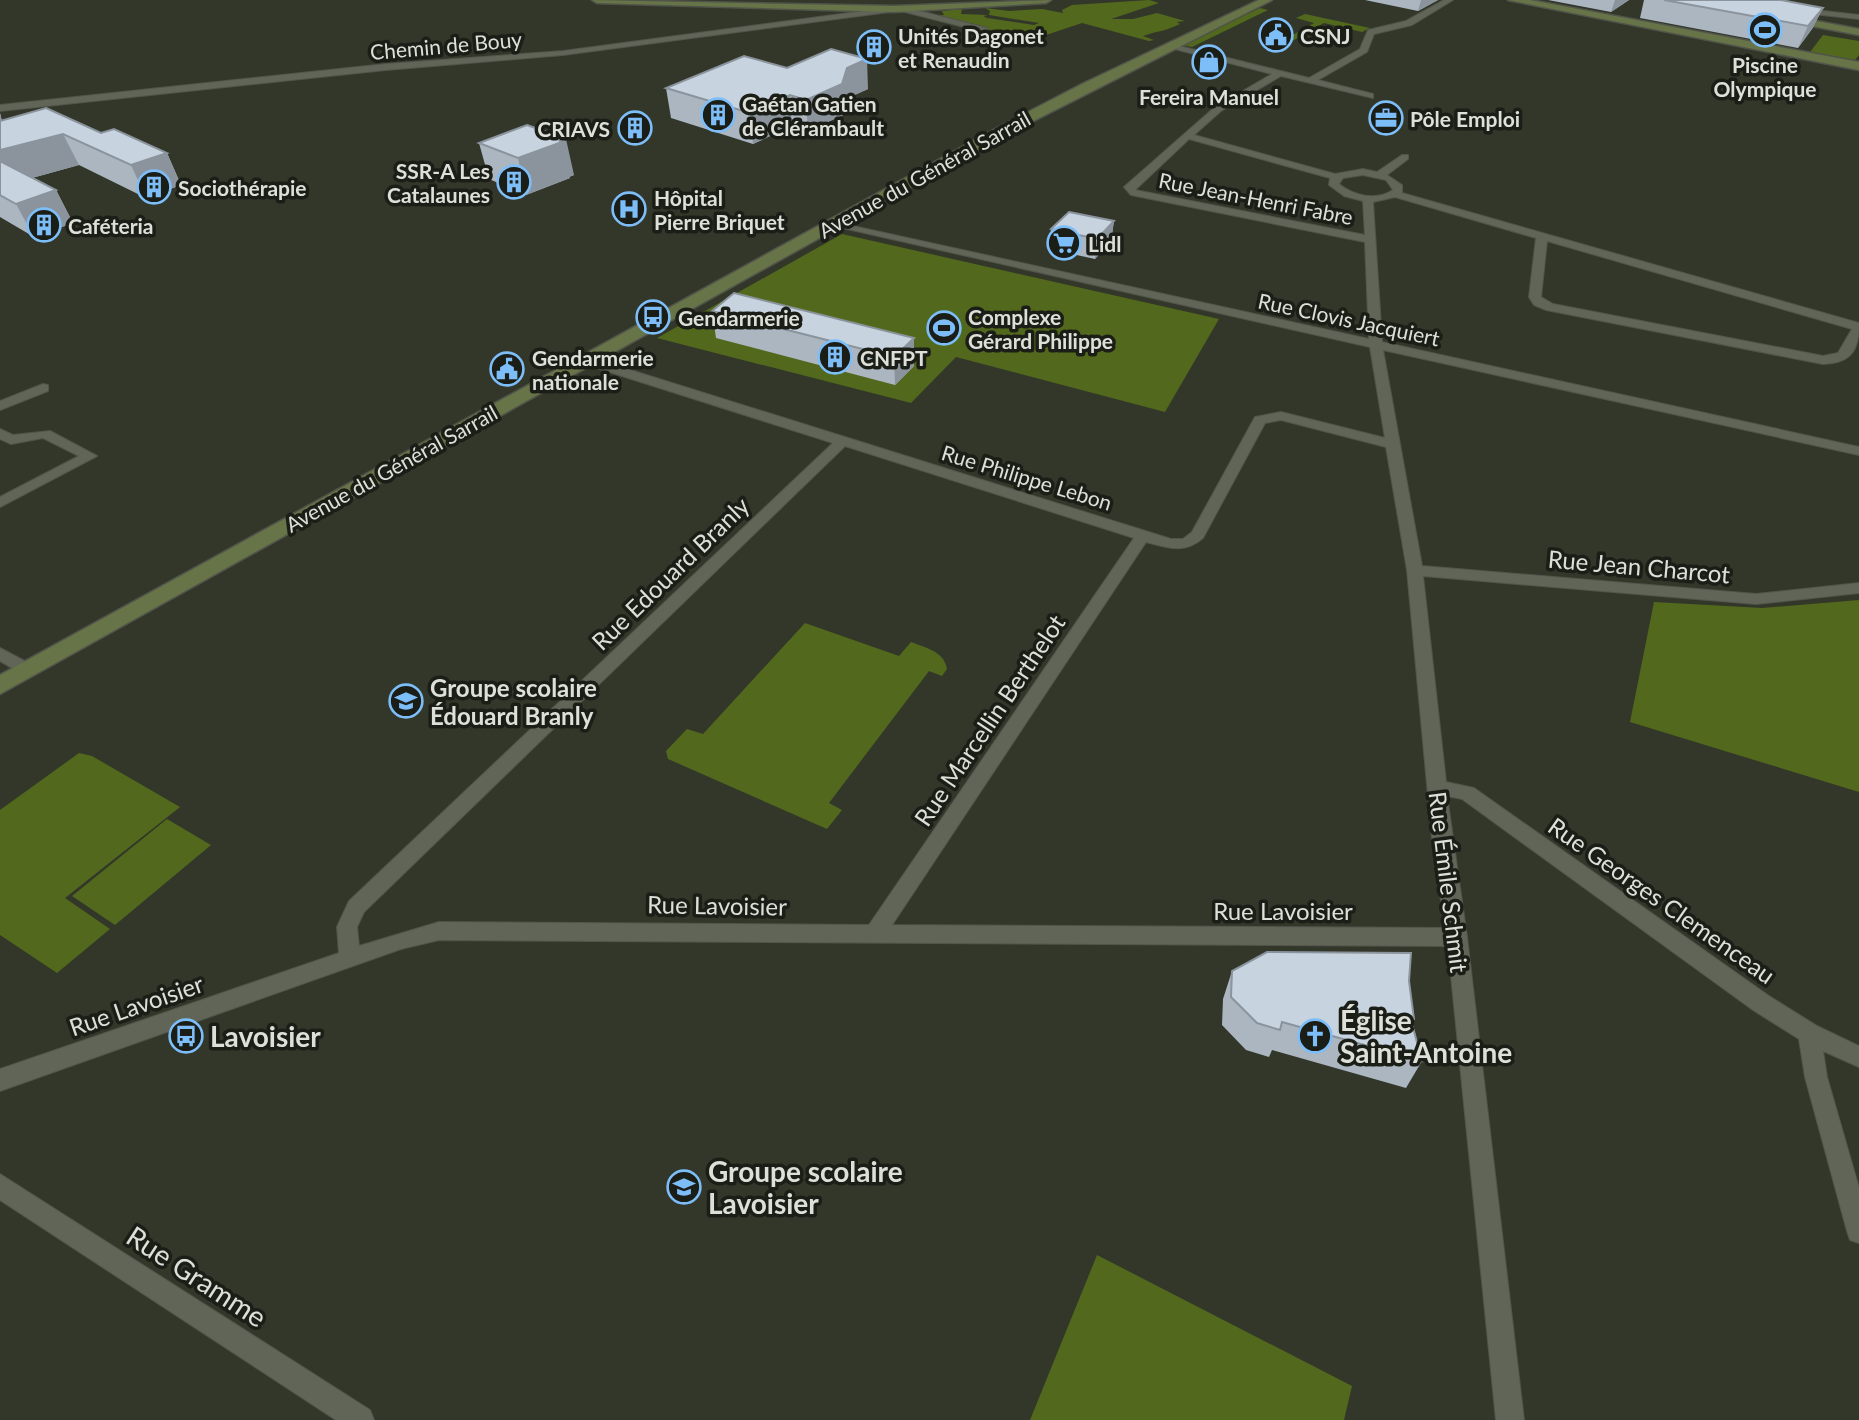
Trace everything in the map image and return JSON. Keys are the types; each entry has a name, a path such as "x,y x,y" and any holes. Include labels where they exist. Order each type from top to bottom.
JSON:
{"main road":[{"path":"597,0 899,9 1046,0"},
{"name":"Avenue du Général Sarrail","path":"0,686 1019,122 1170,45 1267,0"},
{"path":"1513,0 1859,66"},
{"path":"1768,15 1859,32"}],"street":[{"path":"1312,80 1364,50 1371,32 1409,23 1449,0"},
{"path":"1781,8 1859,17"},
{"path":"899,9 984,30 969,36"},
{"name":"Chemin de Bouy","path":"0,108 386,67 563,53 899,9"},
{"path":"950,10 975,17"},
{"path":"1170,45 1370,96"},
{"name":"Rue Jean-Henri Fabre","path":"1281,72 1218,109 1129,187 1131,192 1368,239 1376,346"},
{"path":"1187,136 1336,177 1354,172 1380,175 1398,187 1394,194"},
{"path":"1380,175 1405,157"},
{"path":"1336,177 1333,181 1338,190 1368,198 1394,194 1859,327 1844,357 1839,360 1823,360 1550,307 1538,302 1535,297 1542,237"},
{"path":"1368,198 1368,239"},
{"name":"Rue Clovis Jacquiert","path":"830,225 1859,451"},
{"name":"Rue Émile Schmit","path":"1376,346 1415,570 1437,787 1457,937 1510,1420"},
{"name":"Rue Philippe Lebon","path":"585,360 1170,544 1192,541 1260,419 1265,416 1281,416 1393,444"},
{"path":"0,406 43,388"},
{"path":"0,433 11,439 45,434 90,456 0,503"},
{"name":"Rue Edouard Branly","path":"350,958 347,927 356,906 843,441"},
{"name":"Rue Marcellin Berthelot","path":"875,933 1143,535"},
{"name":"Rue Jean Charcot","path":"1415,570 1756,599 1859,589"},
{"path":"0,654 28,670"},
{"name":"Rue Georges Clemenceau","path":"1437,787 1467,793 1750,995 1809,1033 1859,1057"},
{"name":"Rue Lavoisier","path":"0,1080 350,958 439,931 1457,937"},
{"path":"1809,1033 1816,1077 1859,1231"},
{"name":"Rue Gramme","path":"0,1186 360,1420"}],"green space":[{"path":"1149,0 1159,3 1111,19 1133,19 1157,13 1185,21 1177,22 1180,24 1169,29 1143,36 1154,40 1149,41 1082,23 1031,40 934,16 944,15 942,11 962,9 961,14 988,15 983,16 1034,25 1039,23 989,15 990,11 985,8 1009,11 1042,9 1063,13 1062,10 1072,5"},
{"path":"1260,8 1268,10 1192,47 1182,45"},
{"path":"1305,14 1370,28 1362,32 1324,23 1289,43 1282,41 1314,23 1296,18"},
{"path":"1823,35 1859,41 1859,55 1855,60 1810,52"},
{"name":"Complexe Gérard Philippe","path":"842,234 1219,319 1165,412 956,357 911,403 657,338"},
{"path":"1859,600 1859,792 1630,722 1654,602 1762,608"},
{"path":"805,623 899,656 911,642 938,654 947,669 942,676 929,671 829,803 842,810 827,829 668,759 666,751 687,729 703,734"},
{"path":"79,753 92,756 180,807 65,898 110,929 57,973 0,935 0,810"},
{"path":"167,819 211,845 115,925 72,896"},
{"path":"1097,1255 1352,1386 1344,1420 1030,1420"}],"building":[{"path":"1664,0 1781,0 1823,8 1808,26"},
{"path":"831,49 867,59 847,68 842,84 806,100 790,95 750,113 666,88 744,56 787,68"},
{"path":"46,108 101,133 114,129 167,153 131,165 63,134 0,150 0,121"},
{"path":"527,125 566,139 518,158 479,143"},
{"path":"0,161 56,190 16,204 0,195"},
{"path":"1069,212 1114,221 1097,239 1051,229"},
{"path":"734,293 914,338 894,357 712,311"},
{"path":"1267,952 1411,953 1409,981 1414,1019 1411,1020 1422,1061 1282,1022 1280,1030 1257,1023 1231,997 1232,971"}],"place":[{"name":"Piscine Olympique","path":"1765,30"},
{"name":"CSNJ","path":"1276,35"},
{"name":"Unités Dagonet et Renaudin","path":"874,47"},
{"name":"Fereira Manuel","path":"1209,62"},
{"name":"Gaétan Gatien de Clérambault","path":"718,115"},
{"name":"Pôle Emploi","path":"1386,118"},
{"name":"CRIAVS","path":"635,128"},
{"name":"SSR-A Les Catalaunes","path":"514,182"},
{"name":"Sociothérapie","path":"154,187"},
{"name":"Hôpital Pierre Briquet","path":"629,209"},
{"name":"Caféteria","path":"44,225"},
{"name":"Lidl","path":"1064,243"},
{"name":"Gendarmerie","path":"653,317"},
{"name":"Complexe Gérard Philippe","path":"944,328"},
{"name":"CNFPT","path":"835,357"},
{"name":"Gendarmerie nationale","path":"507,369"},
{"name":"Groupe scolaire Édouard Branly","path":"406,701"},
{"name":"Lavoisier","path":"186,1036"},
{"name":"Église Saint-Antoine","path":"1315,1036"},
{"name":"Groupe scolaire Lavoisier","path":"684,1187"}]}
